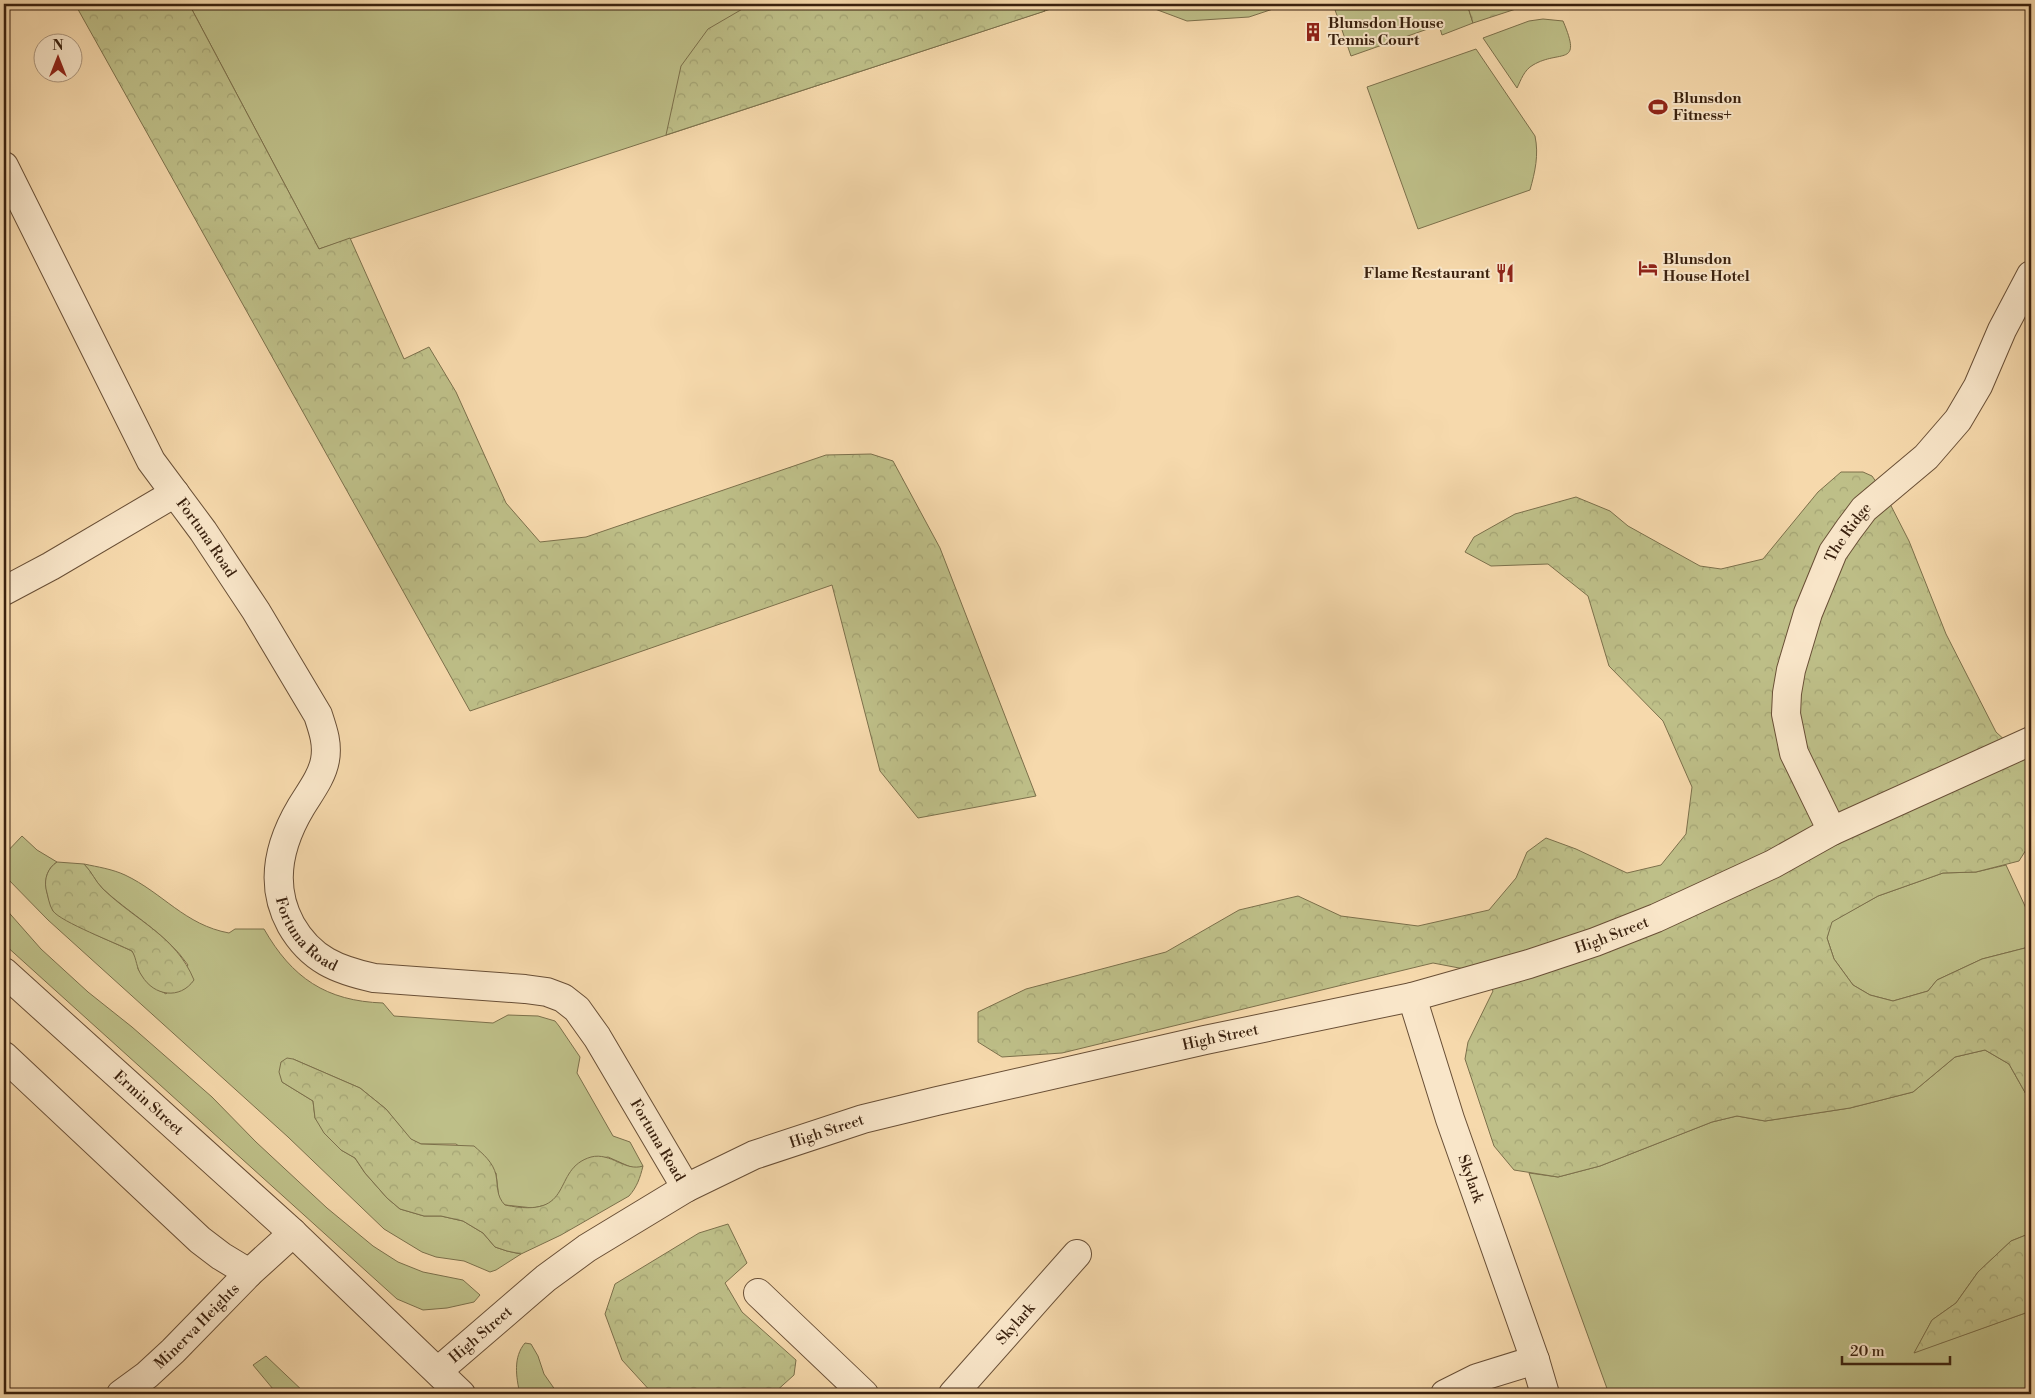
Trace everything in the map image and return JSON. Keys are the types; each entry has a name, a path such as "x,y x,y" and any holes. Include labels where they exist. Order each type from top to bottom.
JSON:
{"street":[{"name":"Fortuna Road","path":"4,166 151,461 175,492 256,611 308,697 324,730 326,744 322,772 292,823 280,858 278,873 279,890 294,931 306,946 335,967 374,978 525,989 547,992 563,998 576,1009 597,1037 686,1188"},
{"name":"The Ridge","path":"1832,830 1794,753 1786,714 1791,670 1808,613 1833,552 1864,509 1926,457 1958,420 1978,386 2002,330 2031,275"},
{"name":"Fortuna Road","path":"4,591 51,566 175,492"},
{"name":"High Street","path":"438,1371 546,1278 587,1248 686,1188 754,1155 864,1120 937,1101 1187,1044 1412,997 1529,964 1595,942 1656,918 1773,864 1832,830 2031,741"},
{"name":"Ermin Street","path":"4,972 293,1233 461,1394"},
{"name":"Skylark","path":"1412,997 1450,1119 1535,1360 1545,1394"},
{"path":"4,1056 200,1240 248,1273 293,1233"},
{"name":"Skylark","path":"953,1394 1077,1254"},
{"name":"Minerva Heights","path":"121,1394 147,1375 195,1330 248,1273"},
{"path":"758,1293 864,1394"},
{"path":"1445,1394 1477,1378 1535,1360"}],"green space":[{"path":"75,4 189,4 319,249 350,238 404,359 429,347 456,392 506,503 540,542 586,537 826,455 871,454 893,461 940,548 1036,796 918,818 880,771 832,585 470,711"},
{"path":"189,4 1066,4 319,249"},
{"path":"751,4 1037,4 1045,11 666,135 681,66 708,29"},
{"path":"1134,4 1288,4 1249,17 1187,21 1147,6"},
{"path":"1333,4 1467,4 1473,23 1442,35 1439,25 1351,56"},
{"path":"1467,4 1524,4 1525,6 1473,23"},
{"path":"1543,19 1563,21 1571,45 1569,51 1566,55 1543,60 1530,67 1523,75 1517,88 1483,38 1529,21"},
{"path":"1476,49 1535,136 1535,170 1530,190 1418,229 1367,87"},
{"path":"1841,472 1863,472 1872,476 1886,496 1909,541 1946,634 1996,732 2019,753 2031,751 2031,842 2019,861 1976,872 1943,873 1878,896 1832,922 1827,938 1834,959 1853,985 1870,995 1893,1001 1928,991 1937,980 1982,959 2025,948 2031,955 2031,1103 2009,1064 1985,1050 1955,1057 1913,1092 1850,1108 1765,1121 1737,1116 1712,1122 1600,1166 1558,1177 1514,1170 1494,1146 1465,1059 1468,1042 1493,991 1480,972 1433,963 1062,1053 1002,1057 978,1042 978,1012 1026,989 1166,952 1239,910 1298,896 1341,916 1418,926 1489,910 1516,878 1527,852 1546,838 1576,849 1627,873 1661,865 1686,834 1692,787 1663,721 1609,666 1588,596 1548,564 1491,566 1465,552 1474,537 1515,514 1576,497 1610,511 1628,526 1700,566 1721,569 1763,559 1818,492"},
{"path":"22,836 37,850 57,862 51,867 46,879 47,892 53,911 94,934 132,951 137,959 138,969 149,984 166,994 188,965 159,934 103,889 84,864 110,870 139,882 187,916 213,929 229,933 235,929 264,929 286,961 313,984 328,992 344,997 383,1003 394,1016 493,1023 508,1015 538,1016 555,1021 580,1057 577,1073 613,1136 630,1142 643,1166 635,1169 608,1157 583,1161 571,1172 556,1199 546,1205 533,1208 505,1205 499,1199 496,1173 456,1144 421,1144 410,1139 386,1109 360,1088 293,1059 282,1082 313,1101 315,1118 341,1150 355,1158 365,1173 387,1198 400,1209 424,1216 441,1216 463,1221 483,1233 495,1247 521,1254 490,1272 464,1261 436,1257 422,1252 384,1229 288,1137 48,920 4,875 4,855"},
{"path":"57,862 84,864 103,889 166,940 177,952 194,980 182,991 175,993 167,993 153,988 140,973 132,951 58,916 50,906 46,889 46,877 49,870"},
{"path":"2006,865 2031,919 2031,955 2025,948 1982,959 1937,980 1928,991 1893,1001 1870,995 1853,985 1834,959 1827,938 1831,922 1878,896 1943,873 1976,872"},
{"path":"4,907 41,949 88,992 132,1027 212,1097 256,1142 327,1208 373,1246 398,1262 423,1272 463,1280 480,1295 474,1302 447,1308 423,1310 397,1299 4,944"},
{"path":"1985,1050 2009,1064 2031,1103 2031,1233 2011,1241 1978,1272 1956,1303 1932,1320 1915,1352 2031,1311 2031,1394 1609,1394 1529,1173 1558,1177 1600,1166 1712,1122 1737,1116 1765,1121 1850,1108 1913,1092 1955,1057"},
{"path":"287,1058 360,1088 386,1109 411,1139 421,1144 474,1146 493,1166 499,1194 505,1205 528,1208 543,1206 553,1200 570,1172 578,1163 591,1157 605,1157 630,1166 643,1166 634,1189 629,1196 561,1235 521,1254 507,1251 495,1247 483,1233 463,1221 441,1216 424,1216 400,1209 387,1198 365,1173 355,1158 341,1150 324,1133 315,1118 313,1101 282,1082 279,1072 281,1062"},
{"path":"728,1224 747,1263 725,1283 742,1312 796,1360 794,1375 773,1394 653,1394 622,1360 605,1314 615,1284 699,1233"},
{"path":"2031,1233 2031,1311 1914,1353 1932,1320 1956,1303 1978,1272 2011,1241"},
{"path":"525,1343 531,1344 538,1356 544,1374 558,1394 520,1394 516,1367 519,1354"},
{"path":"266,1356 306,1394 267,1394 273,1389 253,1365"}],"place":[{"name":"Blunsdon House Tennis Court","path":"1313,32"},
{"name":"Blunsdon Fitness+","path":"1658,107"},
{"name":"Blunsdon House Hotel","path":"1648,268"},
{"name":"Flame Restaurant","path":"1505,273"}]}
